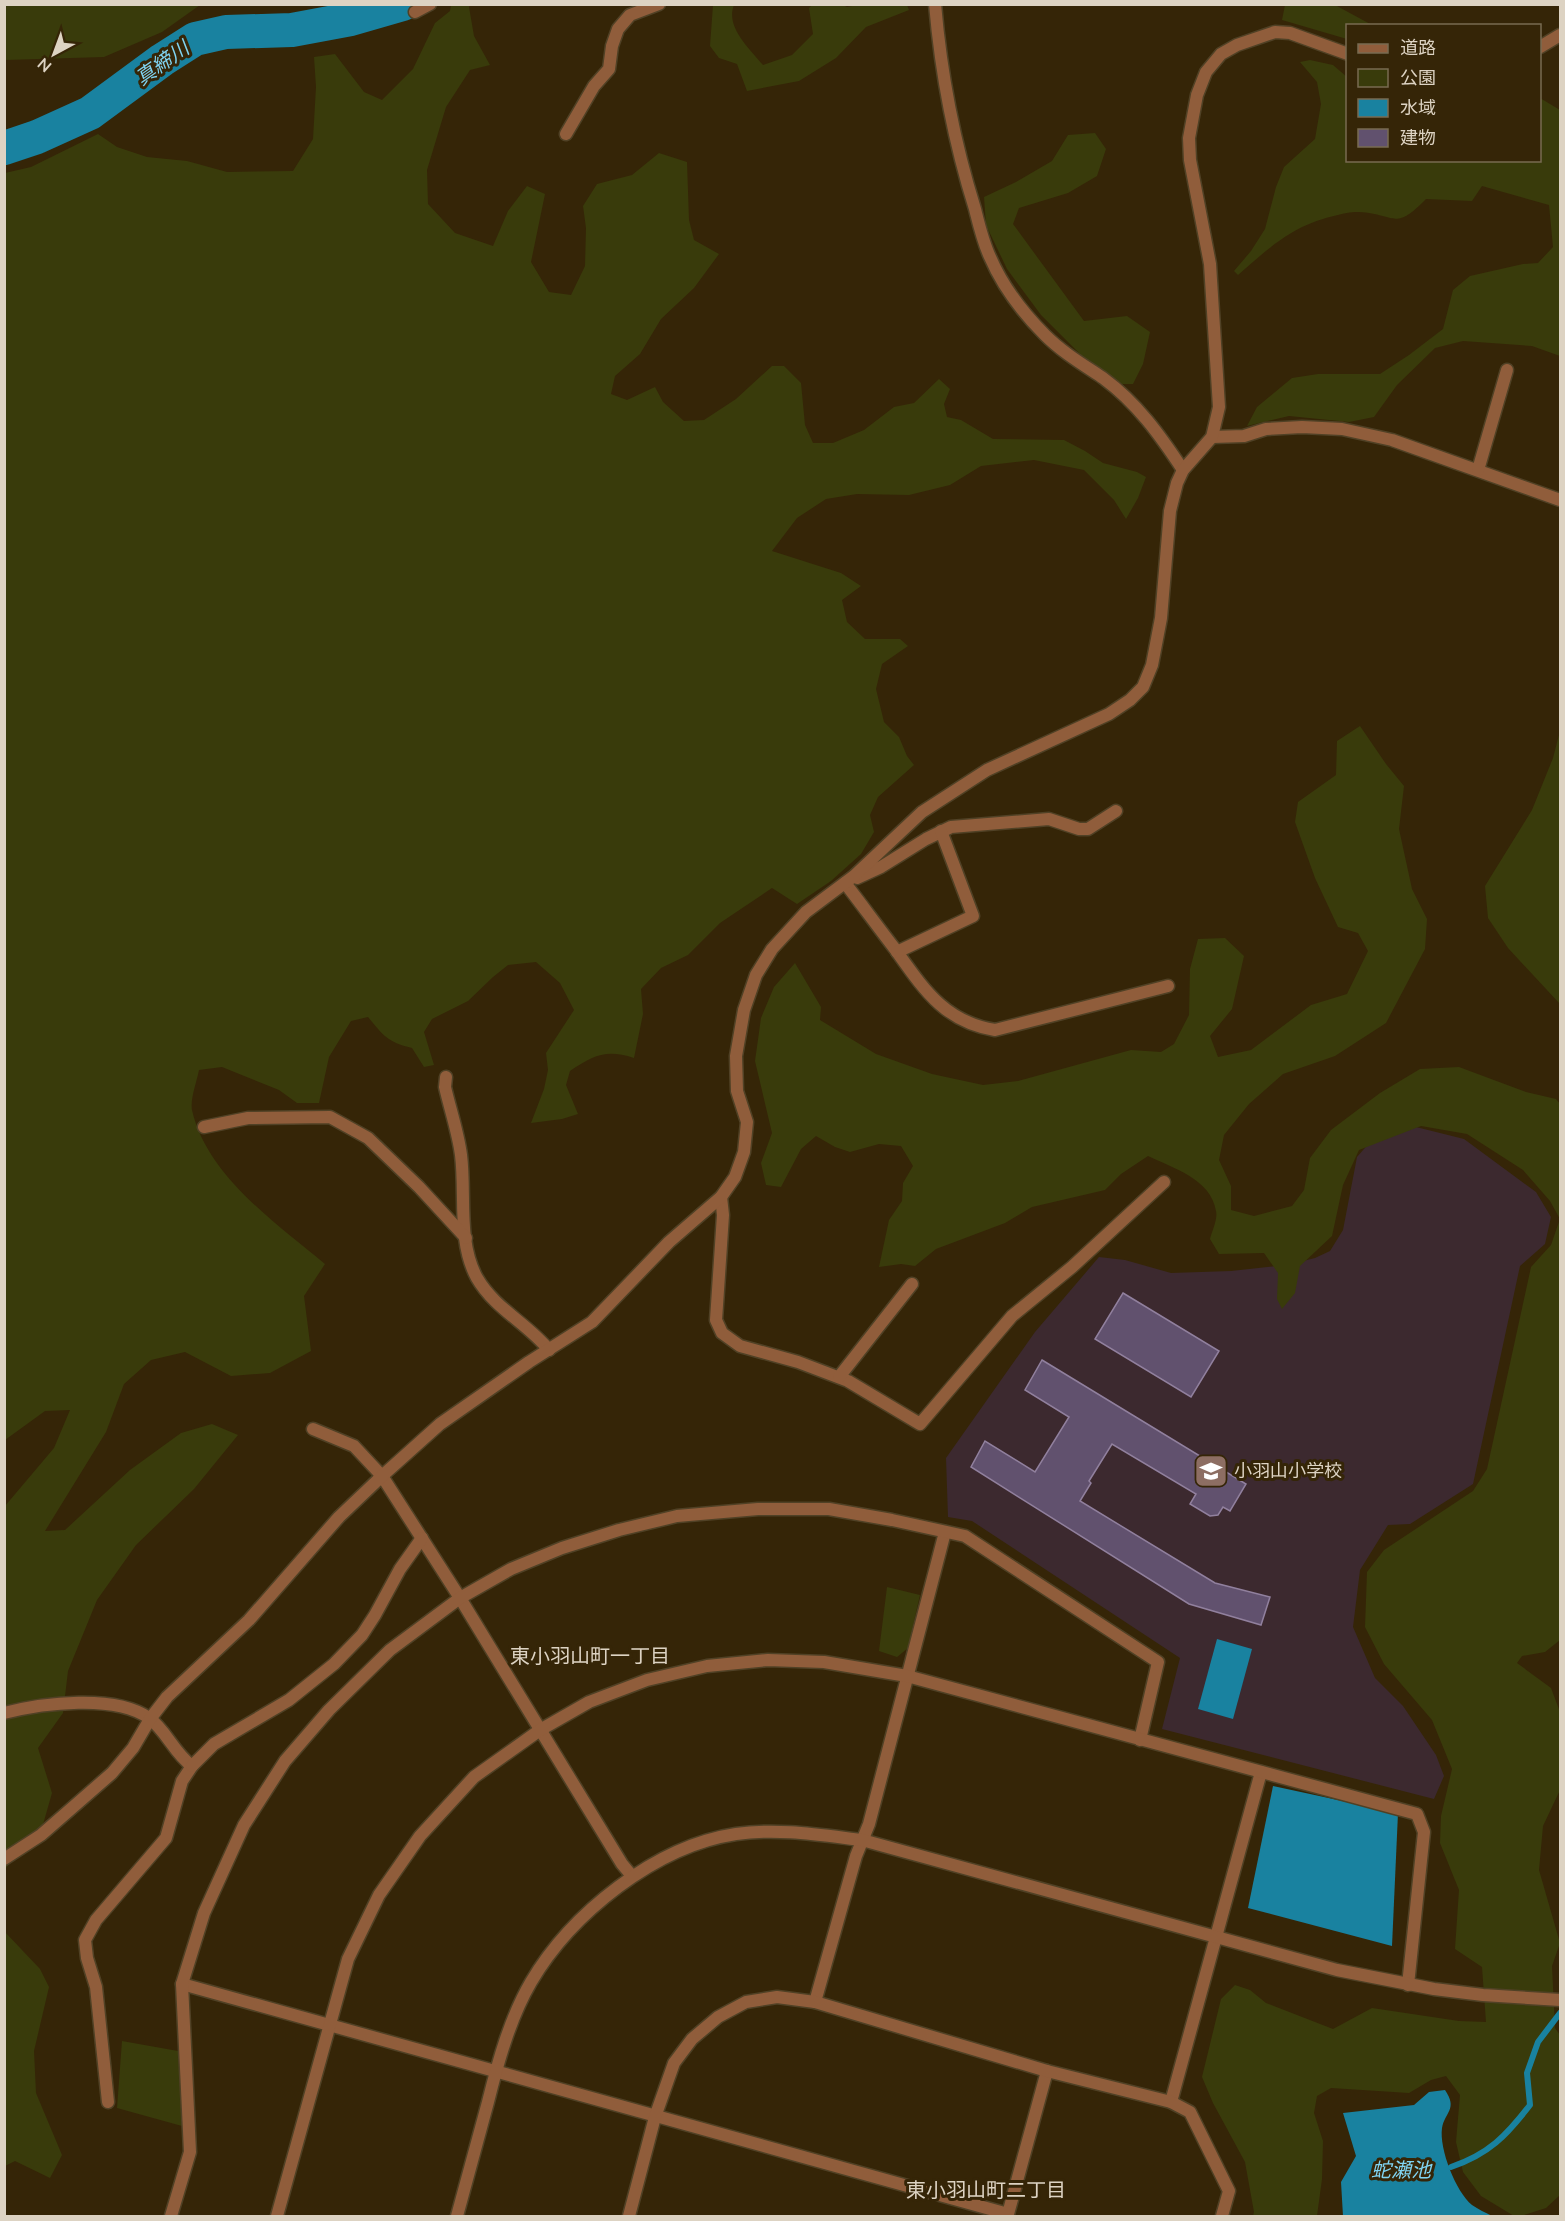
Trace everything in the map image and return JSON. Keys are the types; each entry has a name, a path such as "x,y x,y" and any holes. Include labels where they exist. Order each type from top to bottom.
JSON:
{"street":[{"path":"415,12 430,4"},
{"path":"566,134 594,86 609,69 612,46 618,29 630,15 659,4"},
{"path":"935,4 951,125 961,166 989,256 1006,285 1044,334 1071,358 1104,379 1140,411 1159,433 1183,470"},
{"path":"4,1859 41,1835 112,1773 133,1748 150,1719 167,1697 249,1620 339,1517 382,1476 440,1424 592,1322 669,1242 721,1197 735,1177 744,1152 747,1122 737,1091 736,1056 744,1011 756,975 772,949 806,912 845,883 922,812 987,770 1109,714 1130,700 1143,687 1152,665 1161,618 1170,511 1183,470 1212,437 1219,407 1215,378 1215,329 1210,264 1190,160 1189,138 1197,95 1206,72 1221,54 1237,45 1275,32 1290,33 1346,54"},
{"path":"1541,46 1560,35"},
{"path":"1478,470 1507,370"},
{"path":"1212,437 1244,436 1266,429 1302,427 1342,429 1392,440 1560,500"},
{"path":"845,883 881,867 941,831 951,828 1049,819 1079,829 1088,829 1116,811"},
{"path":"897,952 973,916 941,831"},
{"path":"845,883 922,988 964,1021 980,1027 995,1030 1168,986"},
{"path":"446,1077 445,1087 461,1154 466,1238 477,1278 491,1297 549,1350"},
{"path":"204,1127 248,1118 330,1116 368,1138 419,1187 466,1238"},
{"path":"721,1197 723,1215 716,1320 722,1333 740,1346 798,1362 839,1377 920,1424 1012,1316 1072,1267 1164,1182"},
{"path":"839,1377 912,1284"},
{"path":"313,1429 354,1446 382,1476 632,1876"},
{"path":"171,2217 190,2152 182,1984 204,1913 239,1834 285,1761 328,1710 390,1650 460,1598 511,1569 562,1548 619,1530 677,1516 758,1509 829,1509 965,1536 1158,1662 1140,1740"},
{"path":"815,2002 856,1856 869,1824 945,1532"},
{"path":"108,2102 96,1988 87,1958 85,1940 96,1920 166,1838 182,1781 192,1766 214,1744 264,1716 309,1685 334,1664 362,1635 400,1569 422,1538"},
{"path":"277,2217 348,1959 379,1895 414,1844 474,1777 540,1730 590,1702 647,1680 707,1666 768,1660 824,1662 907,1676 1417,1815 1424,1832 1408,1985"},
{"path":"4,1713 72,1703 99,1702 130,1708 150,1719 181,1758 192,1766"},
{"path":"1171,2102 1262,1772"},
{"path":"457,2217 496,2071 512,2025 531,1983 579,1921 632,1876 672,1854 735,1834 795,1831 862,1840 1337,1970 1434,1989 1560,2000"},
{"path":"182,1984 1008,2214 1047,2071"},
{"path":"629,2217 655,2117 674,2063 692,2039 718,2017 746,2002 777,1997 815,2002 1047,2071 1171,2102 1190,2112 1229,2191 1222,2217"}],"shaded area":[{"name":"小羽山小学校","path":"1384,1126 1416,1127 1464,1139 1536,1192 1551,1217 1545,1244 1520,1266 1473,1484 1410,1524 1388,1525 1360,1570 1353,1627 1375,1678 1403,1706 1436,1755 1444,1776 1434,1799 1162,1729 1180,1658 972,1521 948,1517 946,1458 1035,1332 1099,1257 1125,1260 1171,1273 1231,1271 1287,1265 1315,1258 1330,1251 1343,1230 1357,1157"}],"green space":[{"path":"5,4 200,5 162,32 104,57 5,60"},
{"path":"862,4 907,5 909,10 866,27 836,58 799,81 747,91 737,64 719,58 710,46 713,5 734,5 732,13 736,29 763,65 792,55 813,34 809,8 812,5 847,7"},
{"path":"451,5 470,5 474,36 490,65 470,70 446,107 427,170 428,204 455,233 493,246 508,211 527,186 545,194 531,262 549,292 571,295 585,266 586,228 583,206 597,184 632,175 659,153 687,162 689,220 694,240 719,254 694,288 661,319 640,354 615,376 611,394 627,400 655,387 663,402 684,421 704,420 736,399 772,366 784,366 801,383 805,425 813,443 833,443 864,430 894,407 914,403 939,379 950,389 944,404 947,417 961,420 993,439 1064,440 1103,463 1137,472 1146,477 1138,498 1126,519 1114,500 1084,470 1034,460 981,466 950,485 909,495 857,494 826,499 797,518 772,551 841,573 861,586 842,600 847,622 865,639 900,639 908,646 882,664 876,689 884,722 899,737 907,756 914,765 878,797 870,815 874,832 861,854 831,881 797,904 772,888 720,923 688,955 661,968 641,989 643,1014 634,1058 616,1054 600,1055 570,1071 566,1085 578,1114 562,1119 531,1123 544,1089 548,1070 546,1053 574,1010 560,983 536,962 508,965 468,1001 432,1019 424,1032 434,1065 424,1067 412,1048 386,1037 368,1017 351,1021 329,1057 319,1103 297,1103 279,1090 222,1067 199,1070 192,1110 200,1134 212,1156 228,1177 265,1215 325,1264 304,1296 311,1351 270,1373 231,1376 185,1352 151,1360 124,1384 106,1432 45,1531 65,1530 130,1470 181,1433 212,1424 238,1435 194,1489 136,1545 97,1600 68,1671 63,1713 38,1748 52,1793 42,1828 5,1869 5,1506 54,1448 70,1410 45,1411 5,1440 5,173 31,167 98,134 117,147 147,157 187,161 227,172 293,171 313,139 316,87 314,57 335,54 364,92 382,100 413,69 435,23 450,11"},
{"path":"1285,5 1335,5 1370,24 1346,24 1346,39 1282,20"},
{"path":"1310,60 1333,65 1346,76 1346,162 1541,162 1541,99 1560,110 1560,356 1532,346 1463,341 1435,348 1397,385 1374,417 1349,422 1289,416 1247,426 1257,407 1292,378 1318,374 1380,374 1443,329 1453,290 1470,276 1523,264 1538,263 1553,247 1549,205 1482,186 1472,201 1426,199 1400,218 1355,212 1318,220 1283,238 1238,275 1234,271 1251,251 1265,229 1284,167 1315,139 1321,104 1317,82 1300,62"},
{"path":"1095,133 1106,149 1097,176 1068,193 1019,208 1013,224 1084,321 1127,316 1150,332 1143,364 1133,384 1122,384 1081,355 1041,315 1007,269 986,225 984,197 1052,161 1068,135"},
{"path":"1360,726 1404,786 1399,829 1412,889 1427,919 1425,949 1386,1023 1335,1056 1283,1074 1249,1104 1224,1135 1219,1160 1231,1186 1231,1210 1254,1216 1292,1206 1304,1190 1310,1158 1331,1130 1380,1093 1420,1069 1459,1067 1526,1092 1556,1099 1560,1104 1560,1219 1550,1201 1523,1170 1467,1134 1421,1126 1359,1150 1343,1185 1332,1236 1300,1266 1295,1293 1282,1309 1277,1299 1278,1273 1264,1253 1219,1254 1210,1239 1216,1214 1213,1200 1207,1191 1179,1170 1148,1156 1121,1174 1105,1190 1032,1207 1005,1223 936,1249 915,1266 901,1264 879,1267 889,1220 902,1201 903,1183 913,1166 901,1146 879,1144 850,1152 835,1147 816,1136 801,1149 781,1187 766,1185 761,1163 772,1133 755,1061 761,1018 774,987 795,963 821,1007 820,1020 876,1054 932,1074 983,1085 1018,1081 1131,1050 1161,1052 1174,1044 1189,1015 1190,969 1198,939 1225,938 1244,956 1232,1009 1210,1036 1218,1057 1251,1050 1311,1005 1347,994 1368,951 1358,933 1338,927 1315,878 1295,822 1298,802 1336,775 1337,741"},
{"path":"1560,731 1560,1004 1508,948 1488,918 1485,886 1532,810 1553,758"},
{"path":"1560,1219 1560,1640 1545,1652 1522,1656 1517,1663 1551,1688 1560,1712 1560,1790 1543,1826 1539,1870 1560,1943 1552,1966 1555,2028 1560,2035 1560,2195 1546,2208 1521,2216 1514,2216 1481,2196 1463,2172 1456,2142 1460,2095 1446,2076 1431,2080 1409,2093 1331,2088 1317,2096 1314,2113 1323,2141 1322,2179 1317,2216 1253,2216 1245,2162 1213,2103 1202,2077 1221,1999 1235,1985 1250,1990 1266,2003 1333,2029 1372,2008 1459,2021 1486,2022 1482,1967 1455,1949 1459,1890 1440,1843 1441,1816 1452,1769 1432,1720 1384,1664 1365,1627 1367,1572 1384,1550 1473,1491 1487,1469 1531,1267 1551,1245"},
{"path":"887,1587 920,1595 908,1648 897,1657 879,1651"},
{"path":"4,1931 40,1969 49,1987 34,2051 36,2093 62,2155 50,2178 15,2161 5,2166"},
{"path":"122,2041 178,2051 182,2126 117,2108"}],"water":[{"path":"1217,1639 1252,1649 1233,1719 1198,1709"},
{"path":"1273,1786 1398,1813 1392,1946 1248,1908"},
{"name":"蛇瀬池","path":"1445,2090 1451,2106 1442,2128 1442,2137 1450,2170 1466,2199 1492,2216 1343,2216 1341,2182 1356,2156 1343,2113 1414,2105 1429,2092"}],"building":[{"path":"1123,1293 1219,1351 1191,1397 1095,1339"},
{"path":"1042,1360 1246,1484 1230,1511 1223,1507 1218,1515 1210,1516 1190,1504 1196,1494 1112,1444 1089,1481 1091,1483 1080,1501 1215,1583 1270,1597 1261,1625 1189,1604 971,1467 985,1441 1035,1472 1069,1417 1025,1390"}],"waterway":[{"name":"真締川","path":"4,148 37,137 90,113 162,60 195,39 226,32 292,30 351,19 403,4"},
{"path":"1451,2167 1476,2156 1496,2143 1530,2105 1527,2073 1538,2042 1560,2013"}],"place":[{"name":"小羽山小学校","path":"1211,1471"}],"district":[{"name":"東小羽山町一丁目","path":"590,1656"},
{"name":"東小羽山町二丁目","path":"986,2190"}]}
